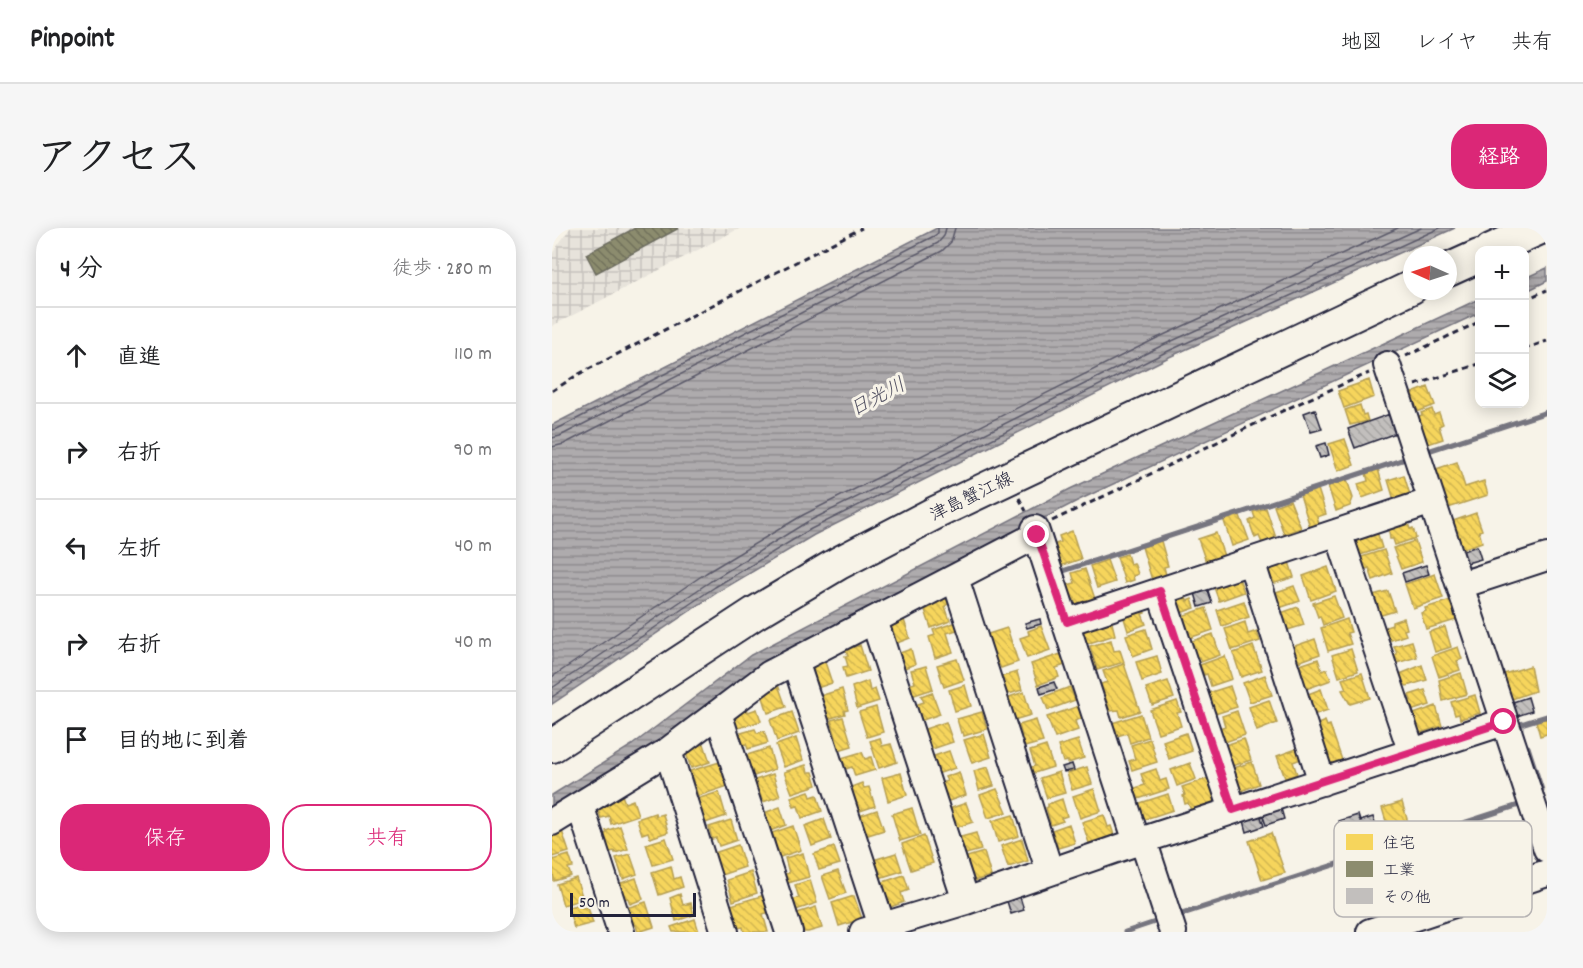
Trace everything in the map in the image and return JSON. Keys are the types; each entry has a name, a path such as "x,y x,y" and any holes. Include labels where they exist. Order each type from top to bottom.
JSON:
{"main road":[{"path":"1500,246 1540,228"},
{"path":"1457,266 1475,258"},
{"name":"津島蟹江線","path":"552,746 754,613 839,563 937,512 1403,291"}],"street":[{"path":"1387,365 1547,849"},
{"path":"1067,622 1432,501"},
{"path":"552,822 668,751 770,675 956,578 1036,532 1173,932"},
{"path":"1338,532 1412,753"},
{"path":"1461,585 1547,557"},
{"path":"1251,561 1322,782"},
{"path":"956,578 1050,872"},
{"path":"1160,591 1233,810"},
{"path":"874,621 966,901"},
{"path":"795,662 873,929 966,901 1233,810 1504,722"},
{"path":"718,713 789,932"},
{"path":"668,751 725,932"},
{"path":"580,805 621,932"},
{"path":"1532,878 1547,873"},
{"path":"1370,932 1415,917"}],"path":[{"path":"552,391 579,374 862,228"},
{"path":"1529,298 1547,290"},
{"path":"1036,532 1294,405 1387,365 1475,323"},
{"path":"1529,347 1547,341"},
{"path":"1396,391 1475,364"}],"shaded area":[{"path":"570,228 740,228 552,326 552,254"}],"water":[{"name":"日光川","path":"937,228 1455,228 1415,246 1403,246 1403,251 1167,358 814,535 718,592 552,704 552,425"},
{"path":"1547,268 1547,281 1529,290 1529,276"},
{"path":"1475,301 1475,315 1079,500 765,663 646,753 552,811 552,795 632,745 751,655 1070,489"}],"building: 住宅":[{"path":"1369,380 1374,397 1344,408 1338,391"},
{"path":"1428,387 1435,405 1417,412 1410,394"},
{"path":"1360,405 1368,421 1350,425 1345,410"},
{"path":"1432,409 1434,415 1439,413 1443,424 1439,426 1443,439 1425,445 1416,417"},
{"path":"1345,439 1354,465 1338,471 1329,444"},
{"path":"1457,462 1465,487 1484,481 1488,495 1448,508 1436,469"},
{"path":"1378,469 1384,490 1362,498 1358,484 1368,481 1366,473"},
{"path":"1404,475 1410,495 1394,500 1388,480"},
{"path":"1347,480 1353,498 1350,506 1336,511 1328,486"},
{"path":"1318,489 1326,514 1317,517 1319,524 1310,527 1300,495"},
{"path":"1290,500 1301,528 1284,534 1274,506"},
{"path":"1266,508 1276,538 1262,543 1259,536 1255,538 1249,521 1255,518 1253,512"},
{"path":"1239,513 1249,540 1232,546 1223,518"},
{"path":"1476,513 1482,530 1479,531 1482,542 1462,549 1453,521"},
{"path":"1406,518 1416,538 1395,545 1393,539 1390,539 1388,524"},
{"path":"1376,528 1382,548 1357,556 1350,537"},
{"path":"1072,531 1081,559 1060,566 1053,545 1061,542 1059,536"},
{"path":"1216,533 1224,556 1206,562 1198,539"},
{"path":"1161,541 1168,566 1164,567 1166,575 1152,580 1142,547"},
{"path":"1415,541 1422,562 1401,569 1393,548"},
{"path":"1384,550 1392,573 1373,580 1369,568 1359,571 1355,559"},
{"path":"1127,554 1130,564 1134,563 1138,574 1133,576 1134,580 1125,583 1117,557"},
{"path":"1287,556 1294,577 1266,586 1265,563"},
{"path":"1107,560 1115,582 1097,588 1090,566"},
{"path":"1328,567 1336,591 1311,600 1303,576"},
{"path":"1085,569 1096,602 1077,608 1074,599 1071,599 1067,585 1075,583 1072,573"},
{"path":"1237,573 1244,592 1219,601 1212,582"},
{"path":"1435,574 1443,598 1413,608 1405,584"},
{"path":"1294,586 1300,601 1276,609 1270,594"},
{"path":"1184,590 1187,601 1192,599 1195,608 1175,615 1170,594"},
{"path":"1388,591 1395,611 1378,616 1369,596"},
{"path":"945,594 948,604 945,606 950,621 931,628 925,610 931,607 930,600"},
{"path":"1334,596 1342,618 1323,625 1313,603"},
{"path":"1451,600 1456,620 1426,629 1421,613 1426,611 1425,608"},
{"path":"1244,601 1249,617 1222,626 1217,610"},
{"path":"1143,605 1145,613 1142,614 1146,624 1128,631 1122,612"},
{"path":"1298,607 1304,625 1281,632 1275,615"},
{"path":"1206,608 1213,630 1183,640 1176,618"},
{"path":"1110,615 1115,635 1086,644 1080,625"},
{"path":"1404,618 1406,635 1391,640 1387,635 1383,637 1383,628"},
{"path":"1347,619 1351,632 1347,633 1351,644 1328,651 1321,628"},
{"path":"904,620 910,638 897,643 890,625"},
{"path":"957,622 960,629 947,633 953,652 935,658 929,637 935,635 933,630"},
{"path":"1245,622 1248,634 1257,631 1260,641 1232,650 1225,629"},
{"path":"1041,626 1050,650 1027,658 1020,638 1029,635 1028,631"},
{"path":"1445,627 1451,647 1435,652 1429,632"},
{"path":"1007,628 1018,662 1001,668 999,664 995,665 985,635"},
{"path":"1146,629 1152,649 1133,656 1126,635"},
{"path":"1213,634 1220,655 1201,662 1199,657 1189,661 1183,644"},
{"path":"1315,639 1320,654 1298,662 1292,647"},
{"path":"1111,640 1114,651 1120,650 1124,662 1097,670 1090,646"},
{"path":"1412,641 1417,657 1393,664 1391,656 1397,654 1394,646"},
{"path":"860,645 868,671 846,678 843,667 848,666 846,650"},
{"path":"1253,646 1262,670 1241,677 1233,653"},
{"path":"1458,647 1462,659 1457,661 1460,670 1439,677 1432,656"},
{"path":"911,649 915,664 902,669 897,654"},
{"path":"1351,649 1358,671 1339,677 1332,655"},
{"path":"1061,654 1065,665 1056,668 1059,677 1038,685 1031,664"},
{"path":"1157,656 1162,674 1142,681 1136,662"},
{"path":"1225,656 1232,679 1211,686 1207,674 1204,675 1200,665"},
{"path":"957,659 964,680 944,687 937,665"},
{"path":"1318,659 1322,671 1327,669 1331,680 1306,689 1303,681 1300,682 1296,671 1302,669 1300,665"},
{"path":"825,662 832,683 811,690 805,668"},
{"path":"1124,664 1140,711 1121,717 1119,710 1110,711 1101,684 1107,682 1103,671"},
{"path":"1422,665 1427,680 1407,686 1403,683 1398,684 1397,679 1401,677 1400,674"},
{"path":"926,666 933,689 908,697 905,686 915,683 911,670"},
{"path":"1530,666 1535,691 1512,699 1504,674"},
{"path":"1017,672 1022,690 1002,696 997,678"},
{"path":"1362,673 1370,698 1350,704 1342,690 1346,689 1342,679"},
{"path":"1461,673 1467,694 1443,701 1439,680"},
{"path":"1265,675 1272,695 1250,702 1243,683"},
{"path":"868,681 870,691 875,689 879,701 857,708 852,687"},
{"path":"1168,681 1174,698 1152,705 1146,688"},
{"path":"777,682 786,707 768,713 760,688"},
{"path":"965,685 971,706 955,711 949,690"},
{"path":"1230,686 1237,707 1215,714 1208,693"},
{"path":"1070,687 1075,700 1048,710 1043,697"},
{"path":"842,689 848,710 844,711 845,714 820,721 817,701 822,700 820,696"},
{"path":"1321,689 1328,710 1310,716 1303,696"},
{"path":"1425,690 1430,705 1407,712 1404,702 1411,700 1409,695"},
{"path":"932,692 940,714 917,722 912,706 924,702 921,696"},
{"path":"1024,692 1031,715 1010,721 1003,699"},
{"path":"1475,695 1480,713 1460,719 1459,714 1455,715 1451,702"},
{"path":"1269,700 1277,723 1257,731 1249,707"},
{"path":"1177,701 1181,712 1177,713 1181,726 1158,733 1150,710"},
{"path":"1079,706 1083,718 1075,721 1078,730 1055,738 1047,717"},
{"path":"1436,706 1442,726 1417,734 1411,715"},
{"path":"876,707 883,732 867,737 859,712"},
{"path":"747,708 748,712 757,709 761,721 732,730 729,719 738,716 736,712"},
{"path":"1237,711 1245,735 1219,744 1214,730 1225,726 1222,716"},
{"path":"792,712 799,733 777,741 770,720"},
{"path":"982,712 987,729 964,736 957,719"},
{"path":"1141,714 1148,737 1130,743 1127,733 1117,736 1112,723"},
{"path":"843,717 852,746 832,752 828,740 836,737 831,720"},
{"path":"1547,718 1547,734 1540,736 1536,721"},
{"path":"1036,720 1043,742 1017,749 1013,738 1022,736 1019,725"},
{"path":"1325,721 1327,726 1330,725 1342,760 1327,766 1315,730 1319,728 1318,724"},
{"path":"946,722 953,742 926,751 919,731"},
{"path":"755,729 757,733 764,731 768,743 748,749 746,744 737,747 734,735"},
{"path":"1186,733 1192,751 1169,759 1163,741"},
{"path":"984,734 991,757 972,763 964,740"},
{"path":"796,738 803,760 784,767 776,745"},
{"path":"880,738 882,746 891,744 897,762 879,768 870,741"},
{"path":"1150,739 1157,762 1132,770 1129,761 1135,759 1131,745"},
{"path":"1244,739 1251,760 1229,767 1219,747"},
{"path":"1078,740 1084,758 1068,763 1068,761 1063,762 1058,746"},
{"path":"704,744 710,762 691,768 685,750"},
{"path":"1046,746 1053,767 1031,774 1029,768 1035,766 1030,751"},
{"path":"1302,747 1306,757 1293,762 1297,774 1285,778 1277,756"},
{"path":"769,748 775,769 748,778 741,757"},
{"path":"949,751 955,768 934,775 928,758"},
{"path":"862,752 865,759 871,757 875,770 855,776 852,767 842,770 838,759"},
{"path":"723,761 728,775 725,775 728,786 698,796 690,771"},
{"path":"1252,762 1259,784 1238,792 1225,771"},
{"path":"1190,763 1196,779 1177,786 1171,770"},
{"path":"806,765 808,772 813,772 817,785 792,793 784,772"},
{"path":"988,767 994,786 979,790 974,771"},
{"path":"1087,767 1092,784 1072,790 1067,773"},
{"path":"1156,769 1160,781 1166,779 1169,789 1135,800 1132,789 1145,785 1141,774"},
{"path":"959,772 966,795 943,803 937,784 947,781 945,777"},
{"path":"1059,772 1065,793 1047,798 1040,778"},
{"path":"901,773 907,795 888,801 882,778"},
{"path":"773,774 780,796 763,802 760,794 755,796 752,788 757,786 755,780"},
{"path":"1209,778 1216,801 1191,810 1188,803 1185,804 1182,787"},
{"path":"862,783 864,788 869,787 875,806 854,813 846,789"},
{"path":"997,789 1007,812 988,818 980,795"},
{"path":"1094,789 1101,811 1080,818 1073,796"},
{"path":"809,791 811,797 817,795 822,811 802,818 798,806 794,807 791,797"},
{"path":"719,792 726,816 705,823 697,799"},
{"path":"1168,794 1173,810 1142,820 1137,804"},
{"path":"622,795 625,803 633,800 638,815 611,824 609,816 601,818 596,804"},
{"path":"1062,799 1067,816 1061,818 1063,821 1051,825 1046,808 1048,804"},
{"path":"1402,802 1408,821 1386,821 1382,808"},
{"path":"966,803 973,822 952,829 946,810"},
{"path":"780,807 786,825 770,831 764,813"},
{"path":"912,808 920,835 900,841 892,814"},
{"path":"877,810 884,830 862,837 856,817"},
{"path":"655,813 656,816 663,814 668,832 650,838 648,832 642,834 637,819"},
{"path":"1013,815 1019,836 998,842 992,821"},
{"path":"1104,815 1114,835 1089,843 1082,822"},
{"path":"824,819 831,839 812,846 805,826"},
{"path":"731,820 737,840 719,846 716,838 712,839 709,827"},
{"path":"1069,824 1075,843 1058,848 1052,830"},
{"path":"620,826 628,849 606,853 600,836"},
{"path":"793,826 801,850 774,859 769,844 775,842 772,833"},
{"path":"561,828 569,852 552,857 552,834"},
{"path":"976,833 981,850 962,855 957,838"},
{"path":"1271,833 1285,873 1262,880 1249,841"},
{"path":"924,836 933,863 911,870 902,844"},
{"path":"666,838 673,859 653,865 646,844"},
{"path":"1022,839 1028,861 1008,867 1001,846"},
{"path":"738,845 745,867 721,875 714,853"},
{"path":"834,847 840,864 819,870 814,854"},
{"path":"984,852 991,876 973,881 969,870 963,872 960,859"},
{"path":"803,853 809,877 781,885 779,876 789,873 785,858"},
{"path":"896,853 902,871 876,879 870,861"},
{"path":"630,854 637,874 623,879 616,858"},
{"path":"569,855 573,867 568,868 571,876 554,881 552,860"},
{"path":"671,866 674,879 680,877 683,887 659,895 652,872"},
{"path":"838,871 846,893 830,899 822,876"},
{"path":"751,872 757,893 733,901 727,880"},
{"path":"904,875 909,890 901,893 904,902 885,909 877,884"},
{"path":"576,878 583,899 563,905 557,884"},
{"path":"636,878 643,899 630,904 628,898 620,900 615,885"},
{"path":"810,880 817,903 796,910 793,899 799,898 795,885"},
{"path":"680,894 683,905 691,903 694,915 676,921 670,898"},
{"path":"768,894 773,911 763,914 768,932 744,932 743,927 737,928 731,905"},
{"path":"854,896 862,919 839,926 832,903"},
{"path":"646,902 654,927 638,932 636,925 629,928 623,909"},
{"path":"581,904 582,908 588,907 593,923 574,928 568,907"},
{"path":"816,907 822,928 799,932 794,914"},
{"path":"695,919 699,932 673,932 671,927"}],"building: 工業":[{"path":"635,228 679,228 596,273 586,254"}],"building: その他":[{"path":"1315,409 1322,429 1311,432 1304,413"},
{"path":"1390,414 1396,433 1355,448 1348,429"},
{"path":"1326,443 1329,455 1320,458 1316,446"},
{"path":"1477,546 1481,559 1467,563 1463,551"},
{"path":"1426,565 1429,574 1405,582 1402,573"},
{"path":"1205,582 1212,603 1199,607 1193,586"},
{"path":"1040,619 1041,624 1027,628 1025,623"},
{"path":"1054,682 1057,689 1041,694 1039,687"},
{"path":"1528,697 1532,711 1514,717 1510,703"},
{"path":"1072,764 1074,770 1064,772 1062,767"},
{"path":"1280,805 1284,819 1266,825 1261,811"},
{"path":"1259,811 1264,826 1247,832 1243,817"},
{"path":"1358,815 1360,821 1339,821"},
{"path":"1373,817 1374,821 1360,821"},
{"path":"1019,894 1024,910 1011,914 1006,898"}],"waterway":[{"path":"1428,451 1547,412"},
{"path":"1063,571 1405,459"},
{"path":"1521,728 1521,724 1547,716"},
{"path":"1528,747 1542,790"},
{"path":"1470,821 1519,805"},
{"path":"1179,915 1334,865"},
{"path":"1125,932 1161,920"}],"route":[{"path":"1037,535 1067,622 1160,591 1233,810 1504,722"}]}
